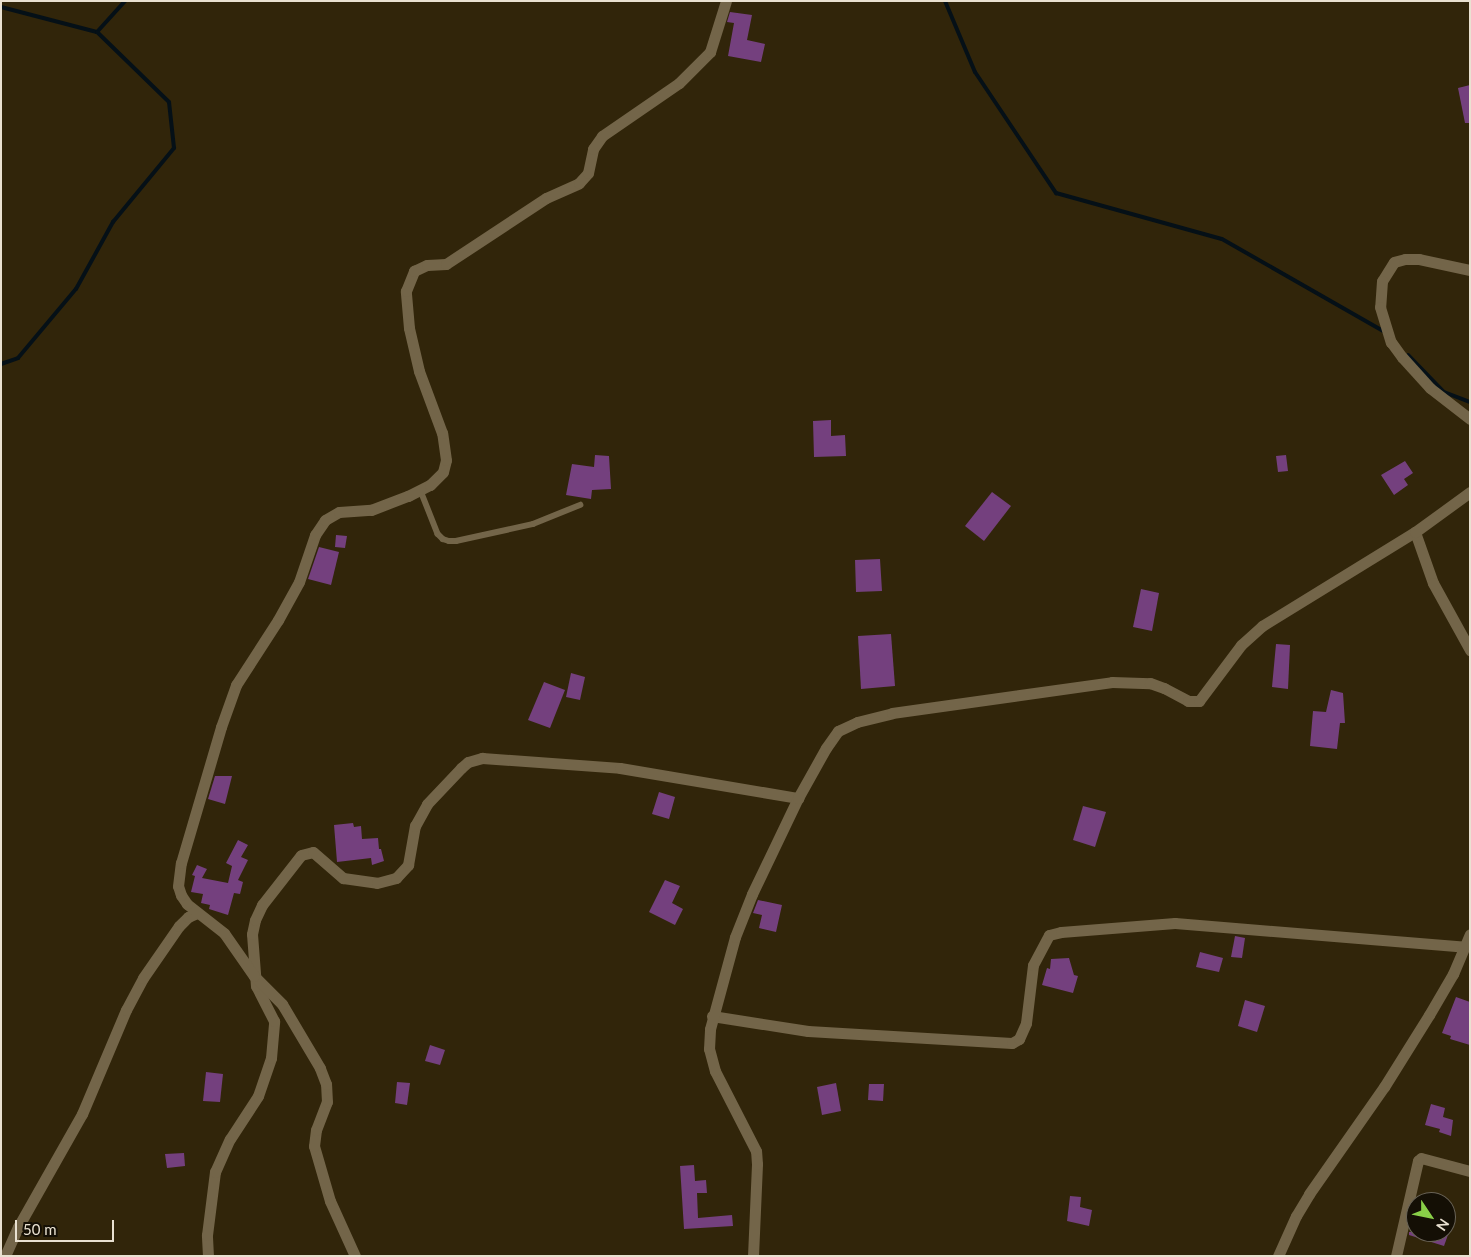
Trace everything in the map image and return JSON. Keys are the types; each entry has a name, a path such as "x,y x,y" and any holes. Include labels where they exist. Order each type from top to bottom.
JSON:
{"street":[{"path":"356,1256 330,1201 314,1146 316,1130 327,1102 326,1084 320,1068 290,1015 254,976 224,933 197,913 180,895 178,877 226,710 236,685 278,620 299,582 315,535 332,514 346,510 371,510 421,491 443,472 446,460 439,421 419,371 409,328 406,291 414,271 427,265 446,264 546,198 579,183 588,173 593,149 602,136 680,83 710,52 726,1"},
{"path":"1470,270 1419,259 1404,259 1394,262 1382,281 1380,307 1382,321 1391,342 1419,378 1448,404 1470,419"},
{"path":"753,1256 756,1151 715,1071 709,1049 712,1016 742,920 798,798 832,738 838,731 856,722 892,714 1112,682 1150,683 1188,701 1199,700 1241,645 1262,626 1415,532 1470,492"},
{"path":"1415,532 1433,583 1470,650"},
{"path":"208,1256 207,1235 214,1172 230,1139 258,1096 271,1058 274,1021 254,976 251,942 255,920 262,905 296,859 305,852 313,852 336,874 352,880 377,883 396,878 408,865 414,826 424,809 453,775 468,762 474,760 498,758 620,768 798,798"},
{"path":"5,1256 18,1227 82,1114 126,1010 143,978 179,926 188,917 197,913"},
{"path":"712,1016 808,1031 1012,1043 1020,1039 1026,1023 1033,964 1049,936 1061,932 1175,923 1465,947"},
{"path":"1278,1256 1296,1216 1309,1194 1409,1049 1465,947 1470,934"},
{"path":"1396,1256 1418,1161 1421,1158 1470,1171"}],"lane":[{"path":"421,491 438,534 443,539 449,541 533,524 580,505"}],"building":[{"path":"730,12 752,15 747,40 765,44 761,62 728,56 734,23 727,22"},
{"path":"1470,85 1470,123 1465,123 1458,88"},
{"path":"831,420 831,436 845,435 846,456 814,457 813,421"},
{"path":"595,455 609,456 611,489 592,490 591,499 566,495 572,464 594,467"},
{"path":"1286,455 1288,471 1278,472 1276,456"},
{"path":"1405,461 1413,473 1404,479 1408,485 1394,495 1381,475"},
{"path":"992,492 1011,506 984,541 965,526"},
{"path":"336,535 347,536 345,548 335,547"},
{"path":"319,547 339,552 331,585 308,579"},
{"path":"880,559 882,591 856,592 855,560"},
{"path":"1141,589 1159,593 1152,631 1133,627"},
{"path":"891,634 895,686 861,689 858,636"},
{"path":"1276,644 1290,645 1288,689 1272,687"},
{"path":"571,673 585,677 580,700 566,697"},
{"path":"544,682 565,690 550,728 528,720"},
{"path":"1331,690 1343,693 1345,723 1340,723 1337,749 1310,746 1313,711 1326,712"},
{"path":"215,776 232,776 225,804 208,799"},
{"path":"659,792 675,797 669,819 652,814"},
{"path":"1083,806 1106,812 1095,847 1073,840"},
{"path":"353,823 354,827 361,826 362,839 378,838 379,849 381,849 384,861 372,865 371,858 337,862 334,825"},
{"path":"238,840 248,845 241,857 248,860 238,880 243,882 240,894 234,893 228,915 209,909 210,905 201,903 203,894 191,892 195,876 192,875 197,865 207,869 202,878 228,883 232,866 226,863"},
{"path":"665,880 680,886 672,903 683,909 675,925 649,912"},
{"path":"758,900 782,905 776,932 759,928 762,915 753,913"},
{"path":"1235,936 1245,938 1242,958 1231,957"},
{"path":"1200,952 1223,958 1219,972 1196,967"},
{"path":"1069,958 1074,975 1078,976 1073,993 1042,985 1047,968 1050,969 1051,959"},
{"path":"1456,997 1470,1002 1470,1045 1450,1039 1451,1036 1442,1033"},
{"path":"1245,1000 1265,1006 1257,1032 1238,1026"},
{"path":"430,1045 445,1050 440,1065 425,1061"},
{"path":"206,1072 223,1074 220,1102 203,1101"},
{"path":"397,1082 410,1083 407,1105 395,1103"},
{"path":"836,1083 841,1111 822,1115 817,1087"},
{"path":"869,1084 884,1084 883,1101 868,1100"},
{"path":"1431,1104 1445,1108 1443,1117 1453,1120 1451,1136 1439,1132 1440,1129 1425,1125"},
{"path":"184,1153 185,1166 167,1168 165,1154"},
{"path":"694,1165 695,1181 706,1180 707,1193 697,1193 698,1218 732,1215 733,1226 684,1229 680,1166"},
{"path":"1070,1196 1081,1197 1080,1207 1092,1210 1089,1226 1067,1221"},
{"path":"1431,1242 1445,1242 1444,1246"}],"waterway":[{"path":"1,7 97,32 125,1"},
{"path":"945,1 975,72 1056,193 1222,239 1383,331"},
{"path":"1,364 18,358 76,289 113,222 174,148 169,102 97,32"},
{"path":"1408,355 1444,392 1470,402"}]}
